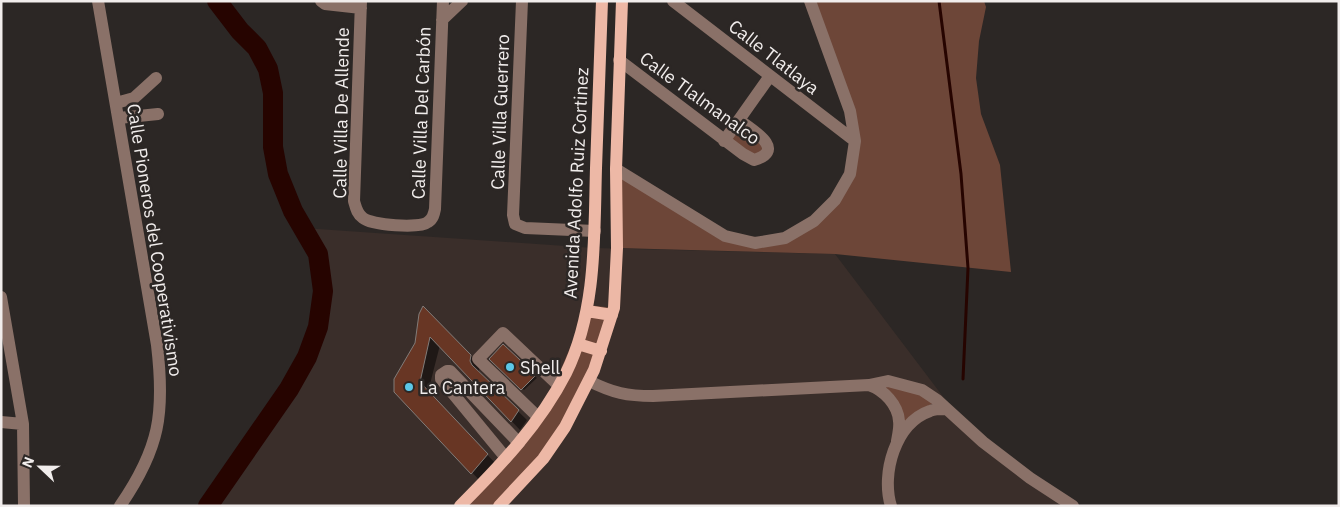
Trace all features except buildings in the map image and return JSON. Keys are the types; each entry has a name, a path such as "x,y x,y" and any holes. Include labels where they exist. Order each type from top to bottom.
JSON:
{"main road":[{"name":"Avenida Adolfo Ruiz Cortinez","path":"460,506 506,458 538,418 565,374 578,344 587,311 595,231 602,1"},
{"name":"Avenida Adolfo Ruiz Cortinez","path":"500,506 543,459 565,427 589,381 601,351 614,308 617,248 616,169 622,1"},
{"path":"587,311 612,314"},
{"path":"578,344 601,351"}],"street":[{"name":"Calle Pioneros del Cooperativismo","path":"98,1 157,345 161,395 159,419 154,442 144,466 120,506"},
{"path":"320,1 325,4 361,5"},
{"name":"Calle Villa Del Carbón","path":"427,224 433,218 435,209 443,1"},
{"path":"442,20 462,1"},
{"name":"Calle Villa Guerrero","path":"522,1 513,215 515,224 525,228 595,231"},
{"name":"Calle Tlatlaya","path":"673,1 855,141"},
{"path":"616,169 725,236 755,243 784,238 814,221 835,200 850,174 855,141 850,111 812,5 802,1"},
{"name":"Calle Villa De Allende","path":"361,5 354,201 357,212 364,220 373,223 418,226 427,224"},
{"name":"Calle Tlalmanalco","path":"619,60 724,140 754,160 761,158 766,152 767,143 764,138 738,120"},
{"path":"724,140 770,76"},
{"path":"116,103 134,98 156,78"},
{"path":"119,118 158,114"},
{"path":"1,297 23,424 24,506"},
{"path":"538,418 478,359 503,333 558,385"},
{"path":"506,458 441,379 441,375 447,370 450,371 519,443"},
{"path":"589,381 611,392 635,396 869,385 888,381 922,390 937,400 983,442 1030,478 1073,506"},
{"path":"869,385 878,388 890,400 900,420 896,446 888,476 888,488 892,506"},
{"path":"468,412 479,402"},
{"path":"896,446 905,431 919,417 930,411 945,408"},
{"path":"1,422 23,424"}],"shaded area":[{"path":"810,1 984,1 986,7 979,41 976,78 981,114 1000,165 1011,272 835,254 617,248 616,169 725,236 785,238 835,200 855,141"},
{"path":"739,120 764,138 761,158 724,141"},
{"path":"303,228 594,248 835,254 966,427 1073,506 208,506 289,389 307,357 318,327 323,291 318,254"},
{"path":"588,305 614,308 565,427 499,506 460,506 545,407"},
{"path":"888,381 937,400 899,427 878,388"}],"waterway":[{"path":"208,506 289,389 307,357 318,327 323,291 318,254 293,211 278,174 273,147 273,93 268,69 257,48 240,31 217,1"},
{"path":"939,1 961,174 968,268 963,379"}],"place":[{"name":"Shell","path":"510,367"},
{"name":"La Cantera","path":"409,387"}]}
